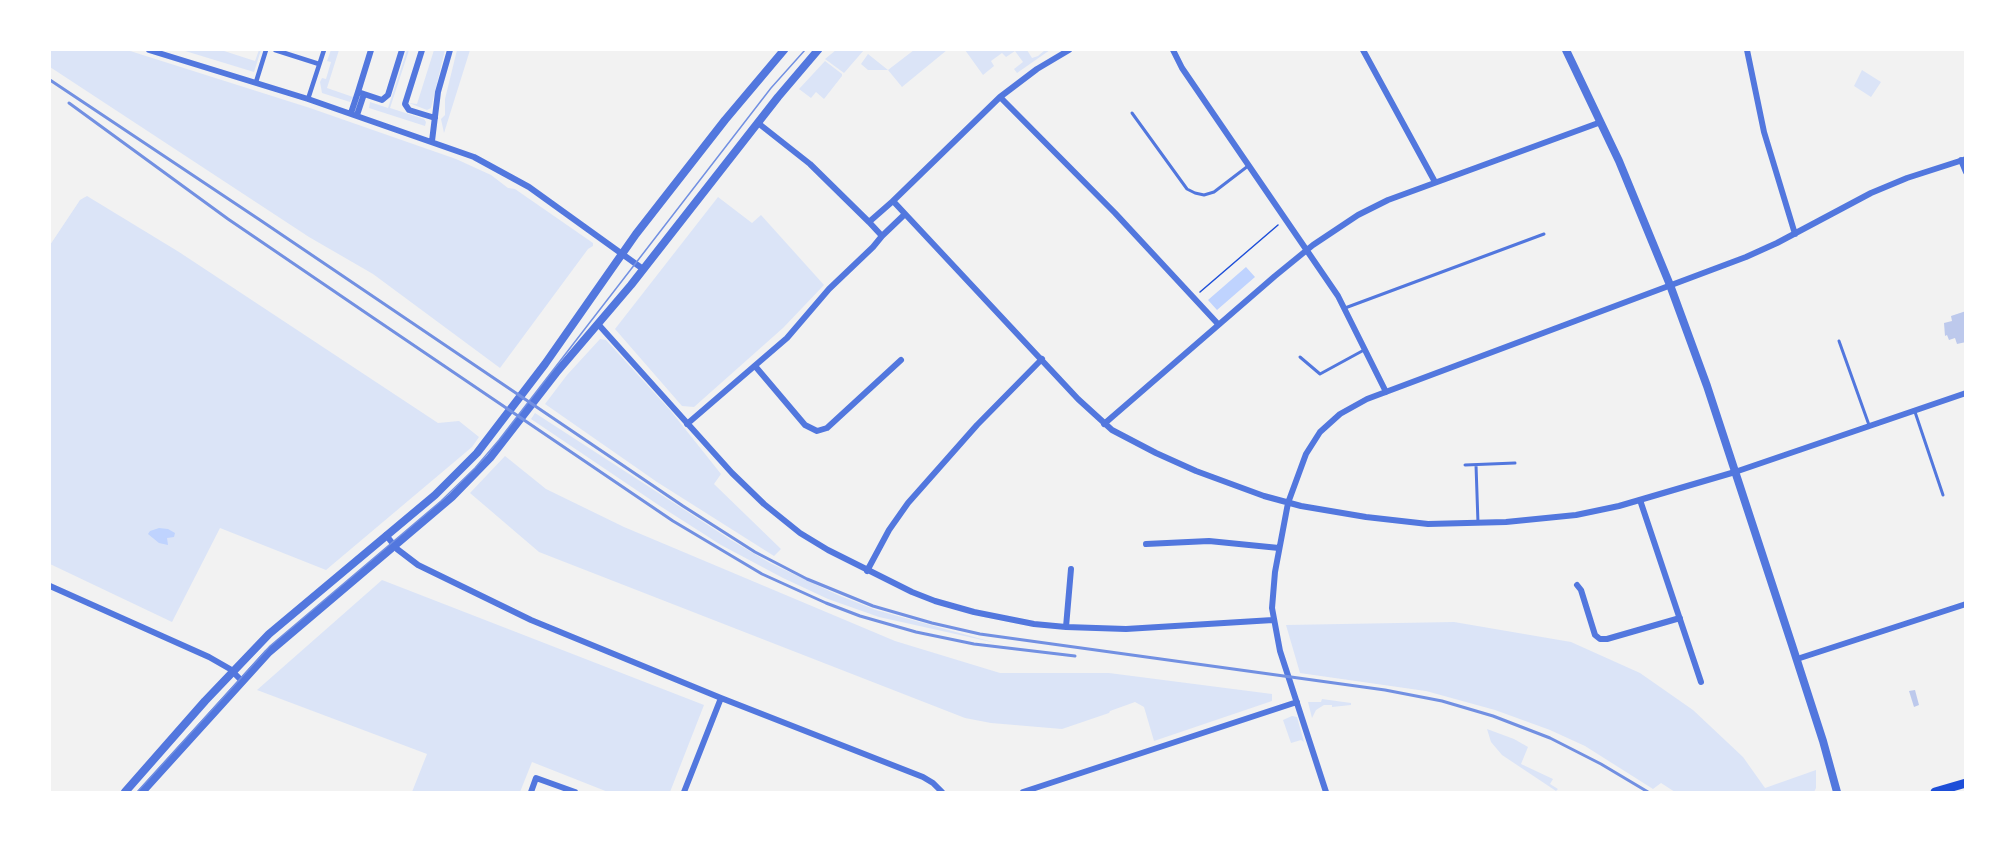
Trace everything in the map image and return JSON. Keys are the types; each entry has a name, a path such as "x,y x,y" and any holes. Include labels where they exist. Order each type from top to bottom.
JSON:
{"main road":[{"path":"1935,792 1965,783"}],"street":[{"path":"149,50 354,114 474,157 513,176 643,269"},
{"path":"256,82 266,50"},
{"path":"275,50 319,64"},
{"path":"308,99 324,50"},
{"path":"354,114 371,50"},
{"path":"361,93 382,100 387,98 402,50"},
{"path":"422,50 405,104 410,110 435,118"},
{"path":"432,141 438,92 450,50"},
{"path":"125,792 233,672 284,621 444,487 481,449 545,364 622,254 730,113 784,50"},
{"path":"142,792 281,641 452,497 490,458 556,373 643,269 815,50"},
{"path":"869,222 1000,97 1037,69 1069,50"},
{"path":"1173,50 1182,68 1345,308 1386,392"},
{"path":"1363,50 1435,182"},
{"path":"1566,50 1601,122 1670,285 1797,659 1837,792"},
{"path":"1747,50 1766,139 1795,234"},
{"path":"1000,97 1090,186 1218,324"},
{"path":"1104,424 1307,250 1368,209 1435,182 1601,122"},
{"path":"758,123 810,164 882,236"},
{"path":"1326,792 1273,620 1272,595 1288,503 1306,454 1320,432 1358,403 1746,257 1872,193 1907,178 1963,159 1965,172"},
{"path":"892,201 1104,424 1130,440 1215,478 1288,503 1327,512 1409,523 1478,523 1576,515 1640,500 1735,472 1965,393"},
{"path":"687,424 787,338 829,289 905,214"},
{"path":"598,324 743,485 779,517 819,545 923,597 954,607 1020,621 1066,627 1126,629 1273,620"},
{"path":"867,571 889,530 908,503 977,424 1042,359"},
{"path":"755,366 805,425 817,431 827,428 901,360"},
{"path":"1640,500 1701,681"},
{"path":"386,536 394,546 418,565 531,620 923,777 942,792"},
{"path":"1146,544 1209,541 1279,548"},
{"path":"1066,627 1071,569"},
{"path":"1577,585 1581,590 1595,635 1599,639 1607,639 1680,618"},
{"path":"50,586 196,651 233,672 242,681"},
{"path":"1797,659 1965,604"},
{"path":"684,792 721,698"},
{"path":"1023,792 1297,702"},
{"path":"531,792 536,778 575,792"}],"lane":[{"path":"1132,113 1186,189 1195,193 1204,195 1214,192 1249,165"},
{"path":"1345,308 1544,234"},
{"path":"1839,341 1870,426"},
{"path":"1300,357 1320,374 1365,349"},
{"path":"1915,411 1943,495"},
{"path":"1465,465 1515,463"},
{"path":"1476,465 1478,523"}],"path":[{"path":"1197,294 1281,223"}],"shaded area":[{"path":"50,50 127,50 310,108 456,159 491,175 508,188 515,189 593,243 593,246 588,249 500,368 373,274 309,237 50,67"},
{"path":"182,50 221,50 255,61 261,50 254,72"},
{"path":"331,50 339,50 327,88 353,97 350,102 322,93 320,82 322,78 326,79 331,62 327,61"},
{"path":"407,50 409,50 390,108 424,119 425,126 369,108 370,102 388,108"},
{"path":"434,50 445,50 431,108 427,110 409,103 417,104"},
{"path":"457,50 470,50 444,133 441,119 445,115 445,99"},
{"path":"836,50 864,50 844,73 825,59"},
{"path":"914,50 947,50 902,87 888,70"},
{"path":"965,50 1027,50 1032,58 1045,50 1050,50 1017,73 1014,69 1023,62 1015,51 1006,57 1002,53 991,61 994,66 983,75"},
{"path":"868,54 888,70 868,70 861,64"},
{"path":"825,61 842,76 824,99 816,92 811,98 799,89"},
{"path":"1862,70 1881,82 1871,97 1854,86"},
{"path":"87,196 179,252 438,423 459,421 479,437 472,447 326,570 220,528 172,622 50,564 50,245 80,200"},
{"path":"718,197 752,223 761,215 824,285 783,328 694,407 682,406 615,329"},
{"path":"600,339 606,340 670,410 721,474 714,484 781,549 774,556 657,482 545,404 567,375"},
{"path":"535,413 770,563 876,610 996,643 879,617 828,599 783,578 721,545 660,506 531,419"},
{"path":"505,456 546,489 624,527 895,641 1000,673 1109,673 1272,694 1272,701 1154,741 1144,707 1135,702 1062,729 991,723 965,718 539,552 470,493"},
{"path":"382,580 704,705 670,792 608,792 532,762 520,792 412,792 427,754 257,690"},
{"path":"1454,622 1571,642 1640,673 1693,710 1743,757 1765,788 1816,770 1816,788 1814,792 1675,792 1661,783 1653,789 1585,746 1550,730 1495,710 1426,691 1300,673 1286,625"},
{"path":"1322,699 1351,703 1351,705 1332,707 1332,705 1324,705 1316,710 1312,718 1308,702 1321,702"},
{"path":"1292,716 1297,717 1304,742 1301,740 1291,743 1283,720"},
{"path":"1487,729 1528,747 1521,764 1553,779 1550,784 1558,789 1556,791 1502,755 1491,742"}],"water":[{"path":"1246,267 1255,277 1217,310 1208,300"},
{"path":"159,528 175,533 174,537 167,538 168,545 159,543 148,534"}],"building":[{"path":"1966,311 1966,342 1957,344 1955,338 1949,340 1947,335 1945,336 1944,323 1952,321 1951,316"},
{"path":"1915,690 1919,705 1914,707 1909,691"}],"tram line":[{"path":"137,792 270,646 441,501 475,468 771,88 805,50"}],"railway":[{"path":"50,80 683,506 755,552 807,579 873,606 980,634 1385,690 1442,701 1493,716 1550,738 1601,764 1648,792"},
{"path":"69,103 228,219 372,317 673,521 762,574 860,616 916,632 974,644 1075,656"}]}
